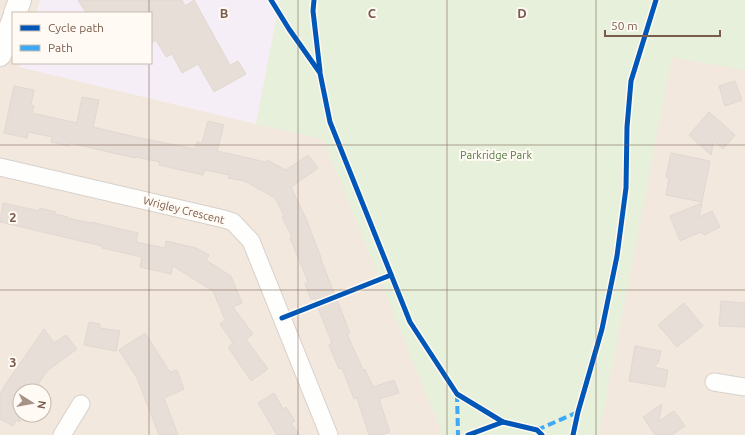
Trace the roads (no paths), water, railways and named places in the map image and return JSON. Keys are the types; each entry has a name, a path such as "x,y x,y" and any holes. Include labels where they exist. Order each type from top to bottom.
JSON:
{"street":[{"path":"15,12 20,0"},
{"path":"0,55 12,23"},
{"name":"Wrigley Crescent","path":"0,167 233,222 251,241 329,435"},
{"path":"714,382 745,388"},
{"path":"62,435 81,404"}],"park label":[{"name":"Parkridge Park","path":"496,155"}]}
